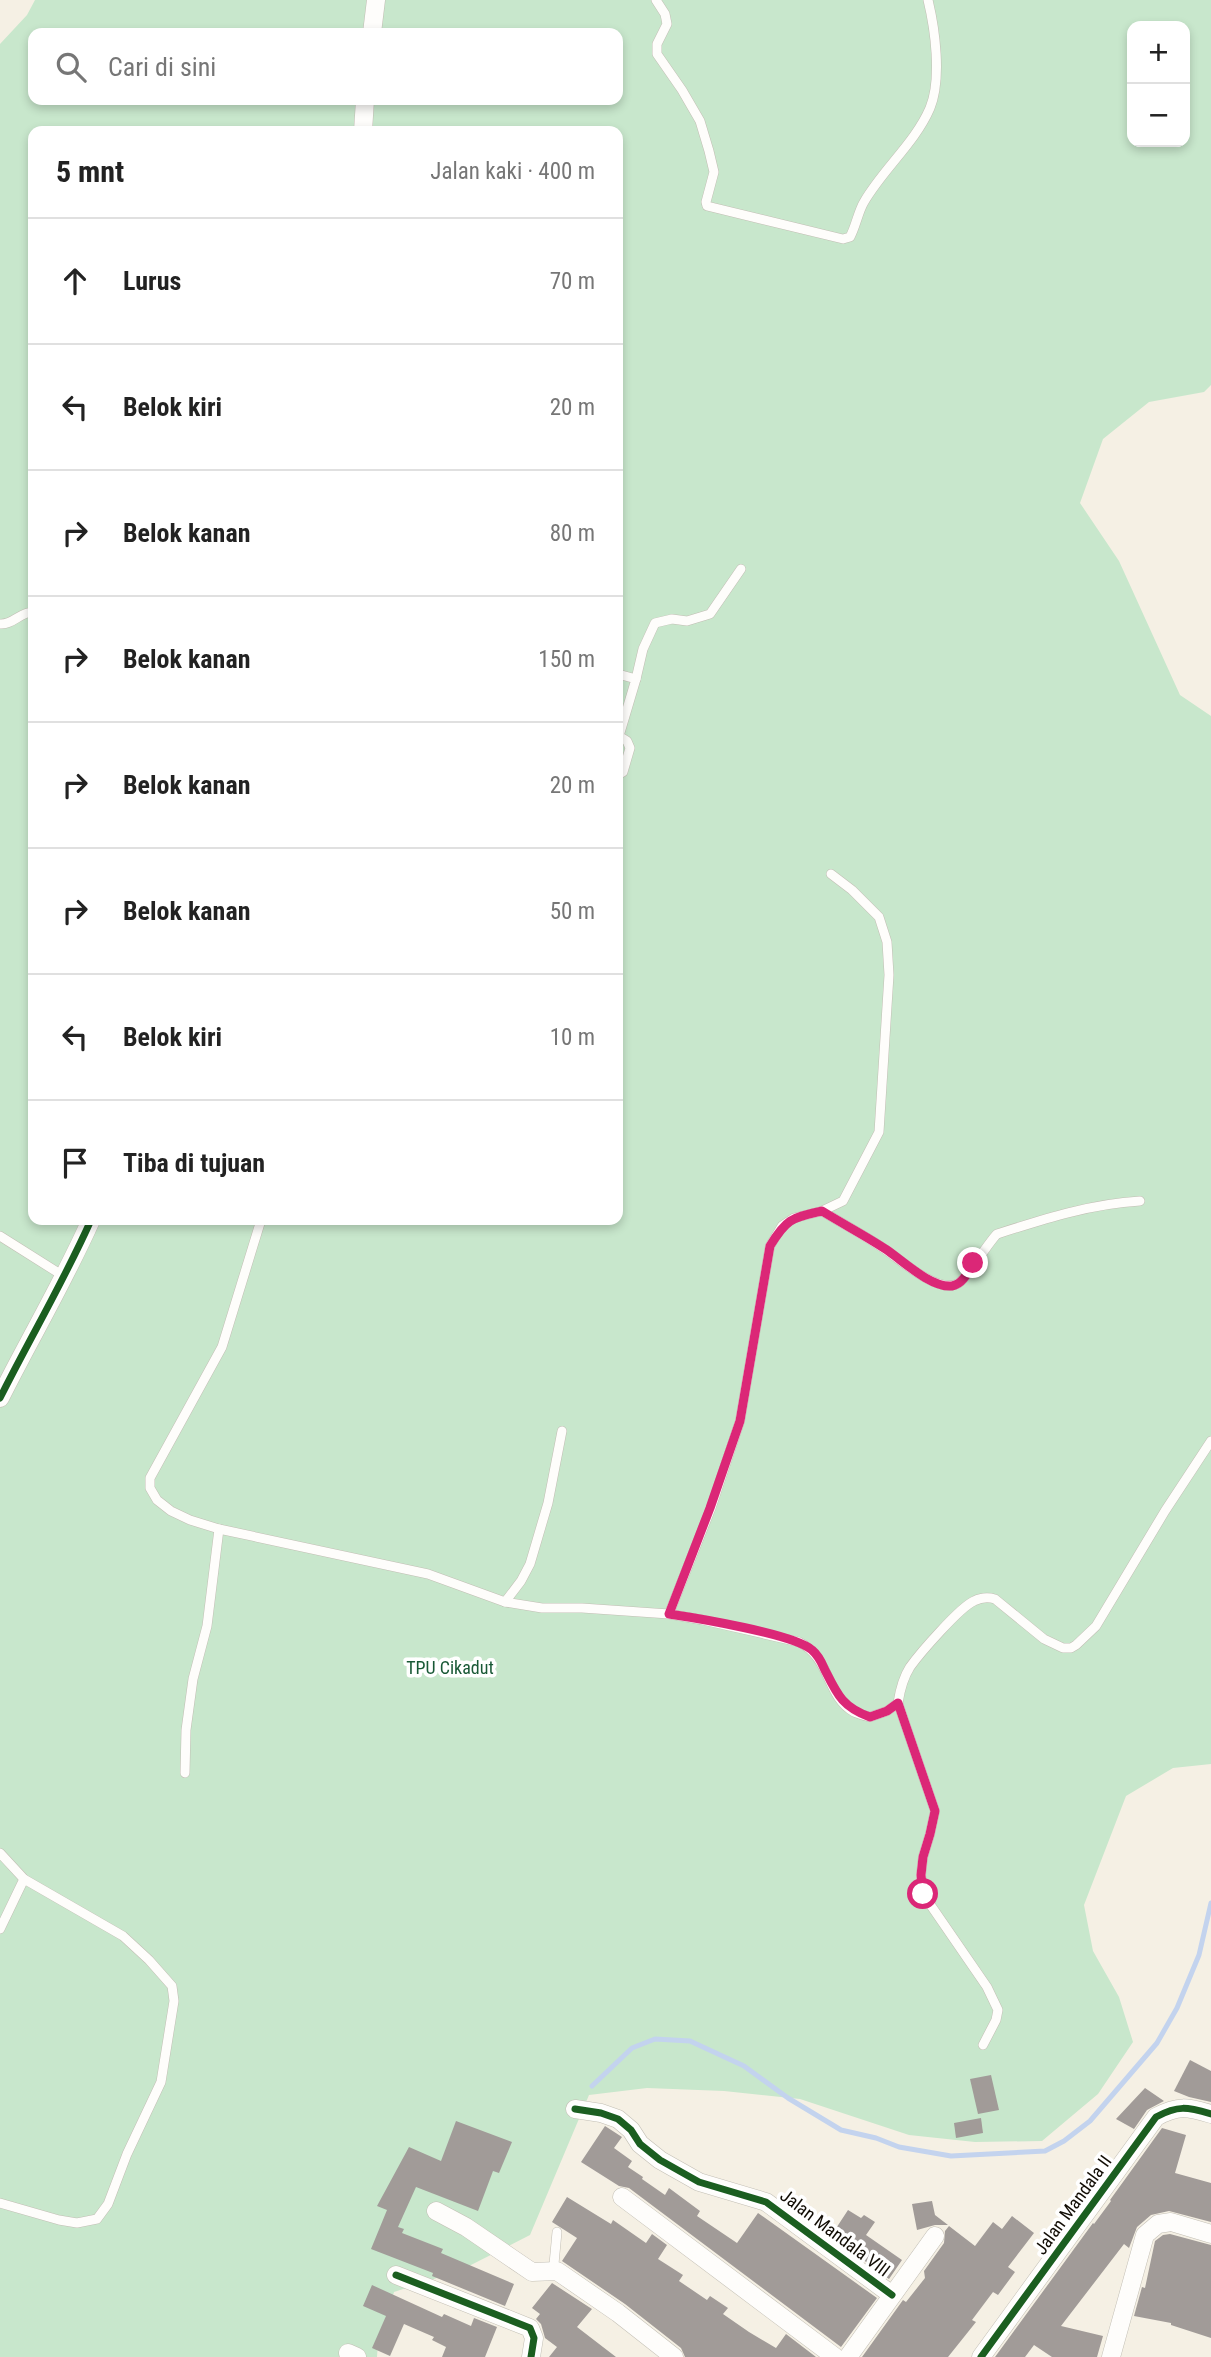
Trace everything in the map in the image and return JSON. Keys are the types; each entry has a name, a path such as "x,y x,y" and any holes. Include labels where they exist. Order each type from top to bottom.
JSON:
{"street":[{"path":"373,28 376,0"},
{"path":"363,126 365,105"},
{"path":"0,1398 42,1315 65,1278 89,1225"},
{"name":"Jalan Mandala II","path":"981,2357 1156,2118 1171,2109 1187,2107 1211,2114"},
{"name":"Jalan Mandala VIII","path":"575,2109 618,2119 631,2130 640,2144 660,2160 699,2182 766,2202 892,2295"},
{"path":"622,2197 835,2357"},
{"path":"436,2211 466,2227 532,2272 557,2271 618,2313 674,2357"},
{"path":"1111,2357 1145,2235 1158,2224 1171,2222 1211,2234"},
{"path":"848,2357 935,2235"},
{"path":"396,2275 530,2328 534,2338 531,2357"}],"lane":[{"path":"656,0 667,24 657,44 657,54 700,121 709,151 713,172 706,204 732,213 843,239 850,237 864,202 918,129 931,106 937,66 934,22 928,0"},
{"path":"623,723 643,649 654,623 672,619 687,621 710,614 741,569"},
{"path":"0,624 9,624 28,612"},
{"path":"623,675 636,679"},
{"path":"623,738 630,748 623,769"},
{"path":"669,1614 740,1421 770,1246 782,1226 794,1218 822,1211 843,1201 879,1132 889,975 887,942 878,917 852,890 831,874"},
{"path":"822,1211 888,1251 914,1271 944,1286 955,1286 963,1280 997,1234 1109,1203 1140,1201"},
{"path":"259,1225 222,1346 150,1478 150,1488 157,1500 172,1511 219,1529 428,1574 505,1602 542,1608 669,1614 799,1642 810,1648 818,1657 837,1695 853,1711 870,1717 887,1711 898,1703"},
{"path":"0,1236 65,1278"},
{"path":"505,1602 522,1581 530,1564 548,1503 562,1431"},
{"path":"984,2045 998,2010 987,1987 923,1894 923,1857 935,1811 898,1703 900,1688 910,1667 948,1624 973,1601 988,1597 995,1599 1044,1639 1063,1648 1076,1645 1096,1626 1165,1511 1211,1441"},
{"path":"185,1773 186,1730 192,1679 207,1626 219,1529"},
{"path":"0,1853 24,1879 123,1936 172,1986 174,2001 161,2082 127,2154 108,2204 97,2219 77,2223 0,2203"},
{"path":"0,1929 24,1879"},
{"path":"557,2232 557,2271"}],"green space":[{"name":"TPU Cikadut","path":"35,0 1211,0 1211,385 1204,392 1149,402 1103,439 1080,503 1119,561 1180,695 1211,716 1211,1764 1173,1768 1126,1796 1084,1905 1093,1951 1119,1997 1133,2042 1098,2094 1042,2141 975,2142 909,2135 800,2099 724,2091 647,2088 589,2095 530,2235 461,2270 394,2292 378,2342 377,2357 0,2357 0,44 27,15"}],"building":[{"path":"1190,2060 1211,2071 1211,2102 1174,2091"},
{"path":"991,2075 999,2110 978,2114 970,2079"},
{"path":"1145,2088 1164,2101 1147,2110 1134,2129 1116,2119"},
{"path":"981,2118 983,2133 956,2138 954,2123"},
{"path":"456,2121 512,2142 499,2173 493,2171 478,2211 416,2187 398,2227 404,2229 402,2233 443,2249 441,2253 514,2284 505,2306 432,2276 433,2273 371,2249 387,2210 377,2206 409,2147 441,2161"},
{"path":"605,2126 622,2137 614,2148 632,2161 628,2167 665,2195 669,2188 700,2211 697,2216 737,2243 758,2213 877,2298 841,2347 629,2188 619,2186 581,2162"},
{"path":"1162,2128 1186,2135 1175,2173 1211,2183 1211,2222 1169,2211 1151,2215 1137,2227 1129,2248 1124,2244 1061,2326 1103,2336 1097,2357 1052,2357 1034,2345 1025,2357 995,2357 1111,2201"},
{"path":"567,2197 611,2224 613,2220 646,2243 652,2234 667,2245 658,2259 683,2275 679,2281 707,2300 710,2296 728,2308 723,2314 749,2332 776,2348 786,2334 816,2357 685,2357 681,2348 625,2304 562,2261 577,2238 552,2222"},
{"path":"932,2201 935,2215 948,2225 917,2230 912,2204"},
{"path":"848,2210 875,2222 866,2235 902,2260 889,2279 831,2236"},
{"path":"1012,2216 1034,2233 1008,2267 1015,2272 998,2295 993,2292 972,2320 976,2322 948,2357 862,2357 903,2300 906,2302 925,2278 924,2271 944,2243 945,2231 949,2226 975,2246 993,2222 1002,2229"},
{"path":"1170,2234 1211,2245 1211,2338 1171,2323 1134,2316 1142,2287 1145,2288 1155,2241"},
{"path":"552,2283 592,2309 577,2327 616,2357 549,2357 557,2347 545,2338 541,2324 536,2319 540,2314 532,2308"},
{"path":"372,2285 442,2317 444,2314 471,2326 474,2318 497,2327 485,2357 442,2357 446,2347 432,2340 434,2337 404,2324 390,2356 372,2348 386,2316 363,2306"}],"waterway":[{"path":"592,2086 632,2048 655,2039 690,2041 744,2066 788,2098 841,2130 876,2138 899,2147 951,2156 1045,2151 1064,2141 1090,2121 1157,2043 1177,2008 1199,1955 1211,1903"}],"cycle path":[{"path":"0,1398 89,1225"},
{"path":"981,2357 1156,2117 1170,2110 1183,2108 1211,2114"},
{"path":"575,2109 618,2119 631,2130 640,2144 660,2160 699,2182 766,2202 892,2295"},
{"path":"396,2275 530,2328 534,2338 531,2357"}],"route":[{"path":"923,1894 923,1857 935,1811 898,1703 887,1711 870,1717 853,1711 837,1695 818,1657 810,1648 799,1642 669,1614 740,1421 770,1246 782,1226 794,1218 822,1211 888,1251 914,1271 944,1286 955,1286 963,1280 973,1263"}]}
